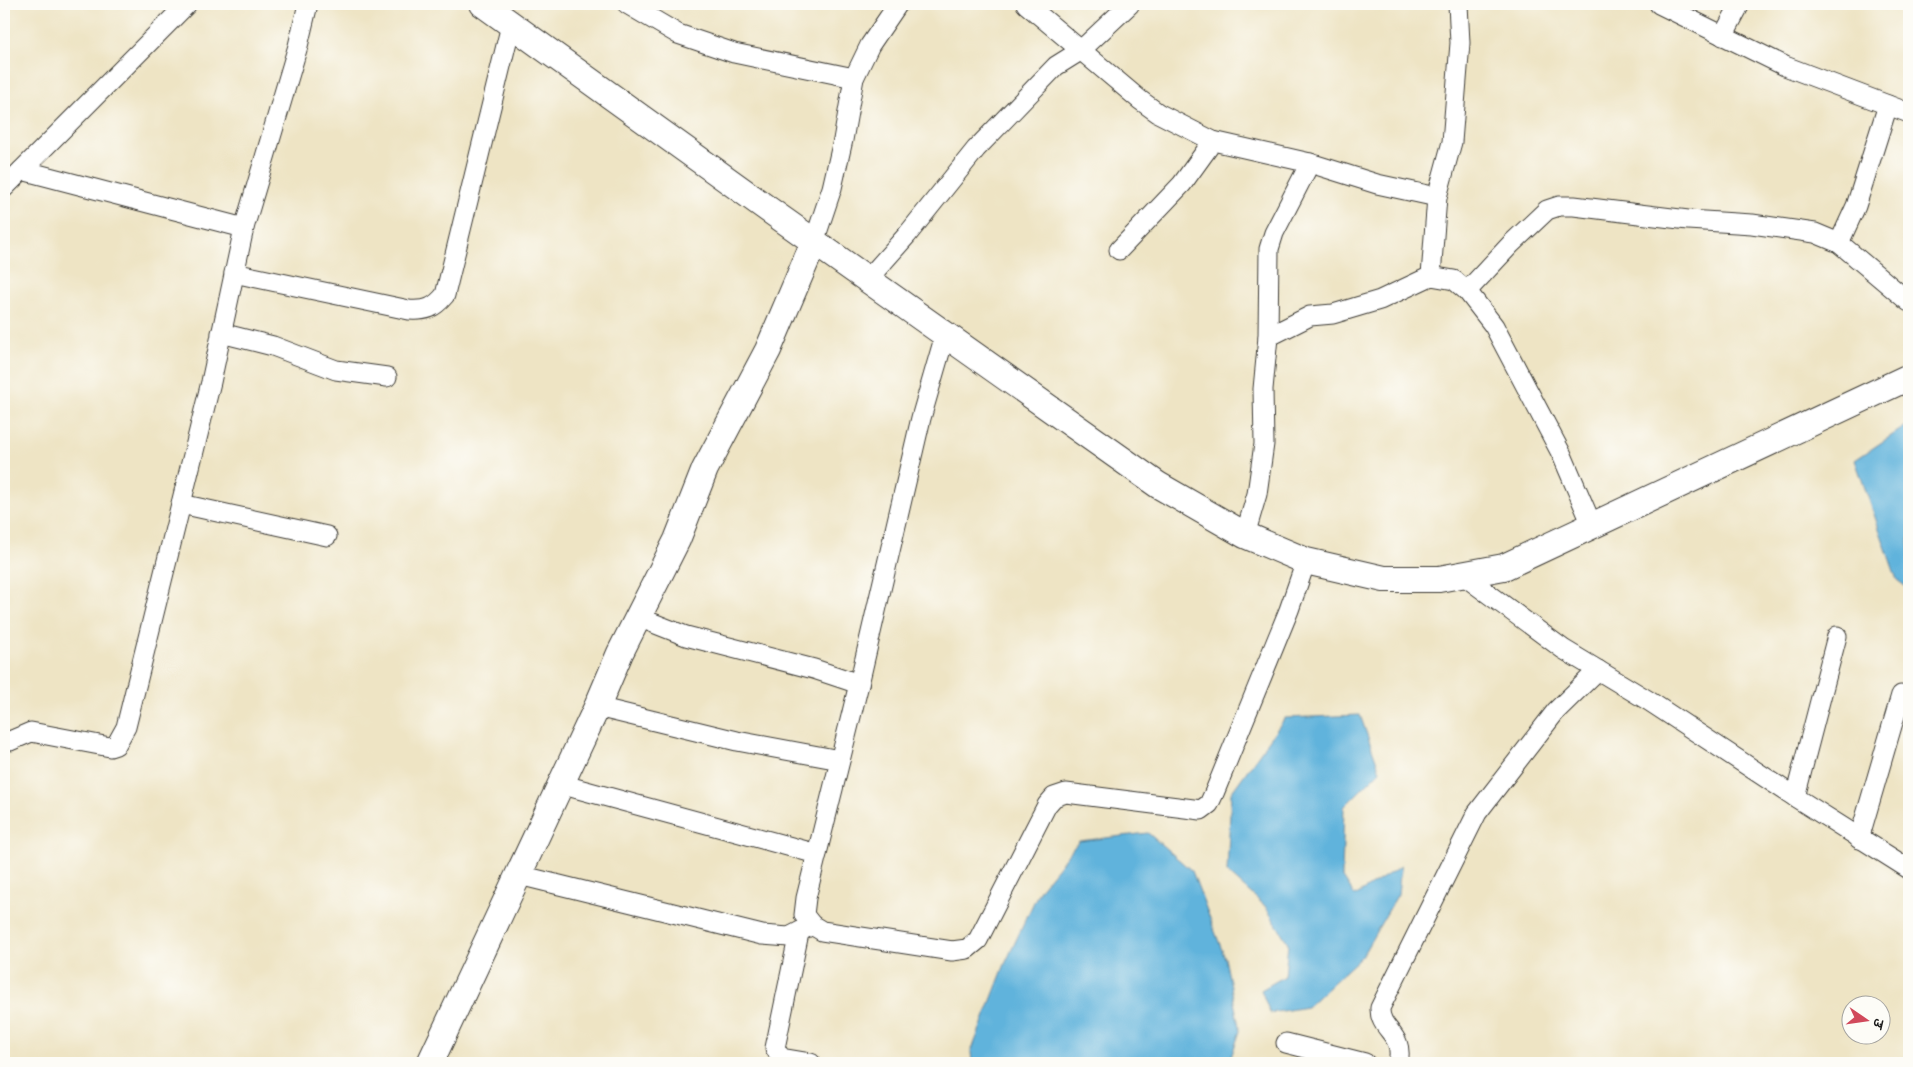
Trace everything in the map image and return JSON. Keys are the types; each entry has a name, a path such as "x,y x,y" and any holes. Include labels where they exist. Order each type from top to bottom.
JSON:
{"main road":[{"path":"483,4 1158,486 1245,534 1306,561 1384,579 1439,579 1504,566 1909,377"},
{"path":"430,1063 638,617 677,540 705,469 768,350 814,242"}],"street":[{"path":"4,188 187,4"},
{"path":"4,742 31,732 103,747 116,744 126,727 181,504 244,228 298,46 308,4"},
{"path":"627,4 678,34 734,53 854,78"},
{"path":"814,242 832,188 854,78 870,45 898,4"},
{"path":"1026,4 1080,51 1158,113 1213,141 1310,163 1377,184 1437,197"},
{"path":"867,280 907,235 976,150 1056,66 1080,51 1130,4"},
{"path":"1431,276 1437,197 1452,142 1460,42 1458,4"},
{"path":"1659,4 1785,66 1909,113"},
{"path":"1723,36 1740,4"},
{"path":"234,272 410,310 424,311 433,308 445,294 511,25"},
{"path":"1839,243 1856,206 1888,105"},
{"path":"1118,250 1182,184 1213,141"},
{"path":"1245,534 1257,494 1264,444 1263,389 1268,338 1269,249 1274,233 1310,163"},
{"path":"22,170 244,228"},
{"path":"1467,291 1511,244 1547,210 1559,206 1574,206 1688,220 1752,224 1815,234 1839,243 1909,302"},
{"path":"1268,338 1310,316 1333,314 1380,300 1431,276 1454,280 1467,291 1494,326 1562,455 1592,524"},
{"path":"220,333 272,346 336,370 387,377"},
{"path":"811,1063 781,1058 774,1059 775,1048 806,929 804,915 817,854 859,684 920,418 945,335"},
{"path":"181,504 327,536"},
{"path":"519,875 762,934 788,936 806,929 822,930 952,951 967,949 978,940 1047,805 1054,797 1066,793 1201,810 1209,804 1289,610 1306,561"},
{"path":"1463,575 1532,627 1598,670 1649,700 1795,797 1909,869"},
{"path":"638,617 686,636 814,669 859,684"},
{"path":"1795,797 1837,636"},
{"path":"1398,1063 1400,1057 1397,1039 1382,1021 1380,1008 1477,813 1556,711 1598,670"},
{"path":"1860,839 1901,695"},
{"path":"597,708 703,734 840,760"},
{"path":"560,784 817,854"},
{"path":"1286,1043 1365,1063"}],"water":[{"path":"1909,424 1909,589 1897,580 1855,460"},
{"path":"1360,715 1380,771 1344,807 1342,876 1355,896 1401,866 1398,894 1362,956 1307,1007 1270,1013 1261,990 1285,976 1288,943 1265,906 1227,872 1231,793 1285,718"},
{"path":"1148,833 1192,871 1225,958 1240,1031 1229,1063 972,1063 971,1052 1005,964 1040,889 1079,841"}]}
